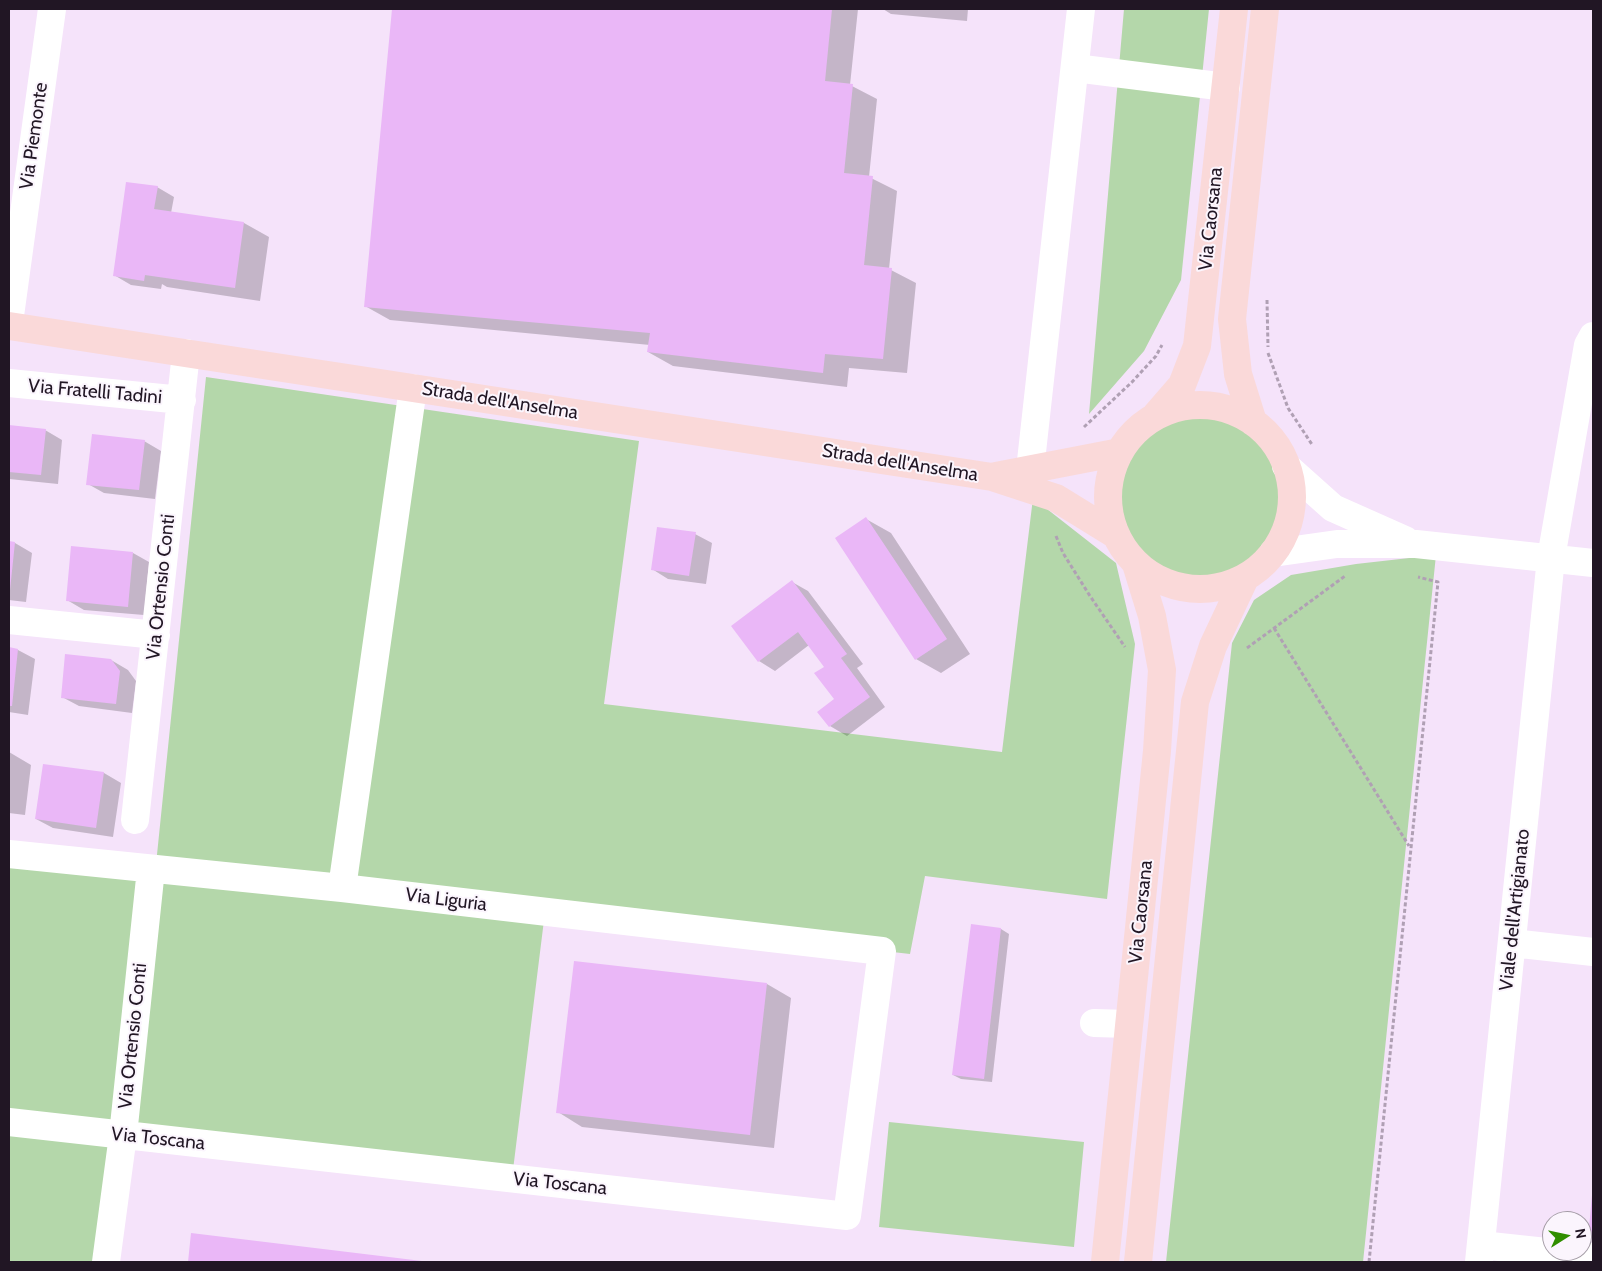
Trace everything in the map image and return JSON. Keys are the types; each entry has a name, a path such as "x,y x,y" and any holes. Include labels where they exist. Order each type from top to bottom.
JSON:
{"main road":[{"name":"Via Caorsana","path":"1155,417 1182,385 1197,346 1234,9"},
{"name":"Via Caorsana","path":"1253,422 1238,374 1232,319 1265,9"},
{"name":"Strada dell'Anselma","path":"9,324 992,477 1056,498 1116,535"},
{"path":"1204,405 1230,410 1253,422 1274,441 1286,466 1292,496 1287,526 1273,553 1260,567 1245,578 1217,588 1188,589 1160,581 1136,564 1124,551 1116,535 1108,508 1110,479 1120,452 1134,432 1155,417 1179,407 1204,405"},
{"name":"Strada dell'Anselma","path":"992,477 1120,452"},
{"name":"Via Caorsana","path":"1105,1262 1156,761 1162,670 1152,616 1136,564"},
{"name":"Via Caorsana","path":"1138,1262 1195,702 1208,660 1245,578"}],"street":[{"name":"Via Piemonte","path":"9,324 52,9"},
{"path":"1030,470 1081,9"},
{"path":"1075,68 1226,87"},
{"name":"Viale dell'Artigianato","path":"1480,1253 1551,558 1588,345 1593,336"},
{"name":"Via Ortensio Conti","path":"135,820 186,353"},
{"name":"Via Fratelli Tadini","path":"9,383 182,400"},
{"path":"342,888 413,388"},
{"path":"1286,466 1333,508 1416,544"},
{"path":"1273,553 1347,544 1416,544 1593,563"},
{"path":"9,620 156,635"},
{"name":"Via Liguria","path":"9,854 342,888 882,951"},
{"name":"Via Ortensio Conti","path":"106,1262 123,1135 151,869"},
{"path":"1512,943 1593,952"},
{"name":"Via Toscana","path":"9,1122 847,1216 882,951"},
{"path":"1094,1022 1129,1024"},
{"path":"1480,1253 1593,1257"}],"path":[{"path":"1267,298 1268,353 1288,408 1318,451"},
{"path":"1342,576 1347,544"},
{"path":"1208,660 1234,658 1342,576 1351,575"},
{"path":"1369,1262 1409,847 1438,582 1410,575"},
{"path":"1274,628 1409,847"}],"green space":[{"path":"1124,9 1209,9 1181,280 1144,351 1089,414"},
{"path":"206,377 639,441 604,704 1002,752 1033,498 1116,563 1135,644 1107,899 925,876 910,954 545,912 512,1178 118,1136 103,1262 9,1262 9,856 155,874"},
{"path":"1193,417 1209,417 1232,423 1252,435 1264,447 1276,467 1282,490 1282,506 1276,529 1264,549 1252,561 1232,573 1209,579 1193,579 1170,573 1150,561 1138,549 1126,529 1120,506 1120,490 1126,467 1138,447 1150,435 1170,423"},
{"path":"1436,555 1363,1262 1166,1262 1232,643 1254,600 1291,575 1356,564"},
{"path":"889,1122 1084,1142 1074,1247 879,1227"}],"building":[{"path":"392,9 832,9 825,81 853,84 844,173 873,176 864,265 892,268 883,359 825,354 823,373 647,352 650,333 364,307"},
{"path":"126,182 158,186 154,209 244,222 235,288 145,275 144,281 113,276"},
{"path":"9,425 46,429 41,475 9,472"},
{"path":"92,434 145,440 139,490 86,485"},
{"path":"866,517 947,639 915,660 835,538"},
{"path":"657,527 696,532 689,576 651,570"},
{"path":"9,541 15,542 10,590 9,590"},
{"path":"71,546 133,552 128,607 66,601"},
{"path":"792,580 847,654 841,658 870,697 829,727 817,712 834,699 814,673 824,667 798,632 758,662 731,626"},
{"path":"9,647 18,649 12,706 9,706"},
{"path":"65,654 111,659 120,671 116,704 61,698"},
{"path":"43,764 104,772 96,828 35,819"},
{"path":"971,924 1001,928 984,1079 952,1075"},
{"path":"574,961 767,983 750,1135 556,1113"},
{"path":"1593,1195 1593,1239 1592,1211"},
{"path":"191,1233 422,1261 422,1262 188,1262"}]}
